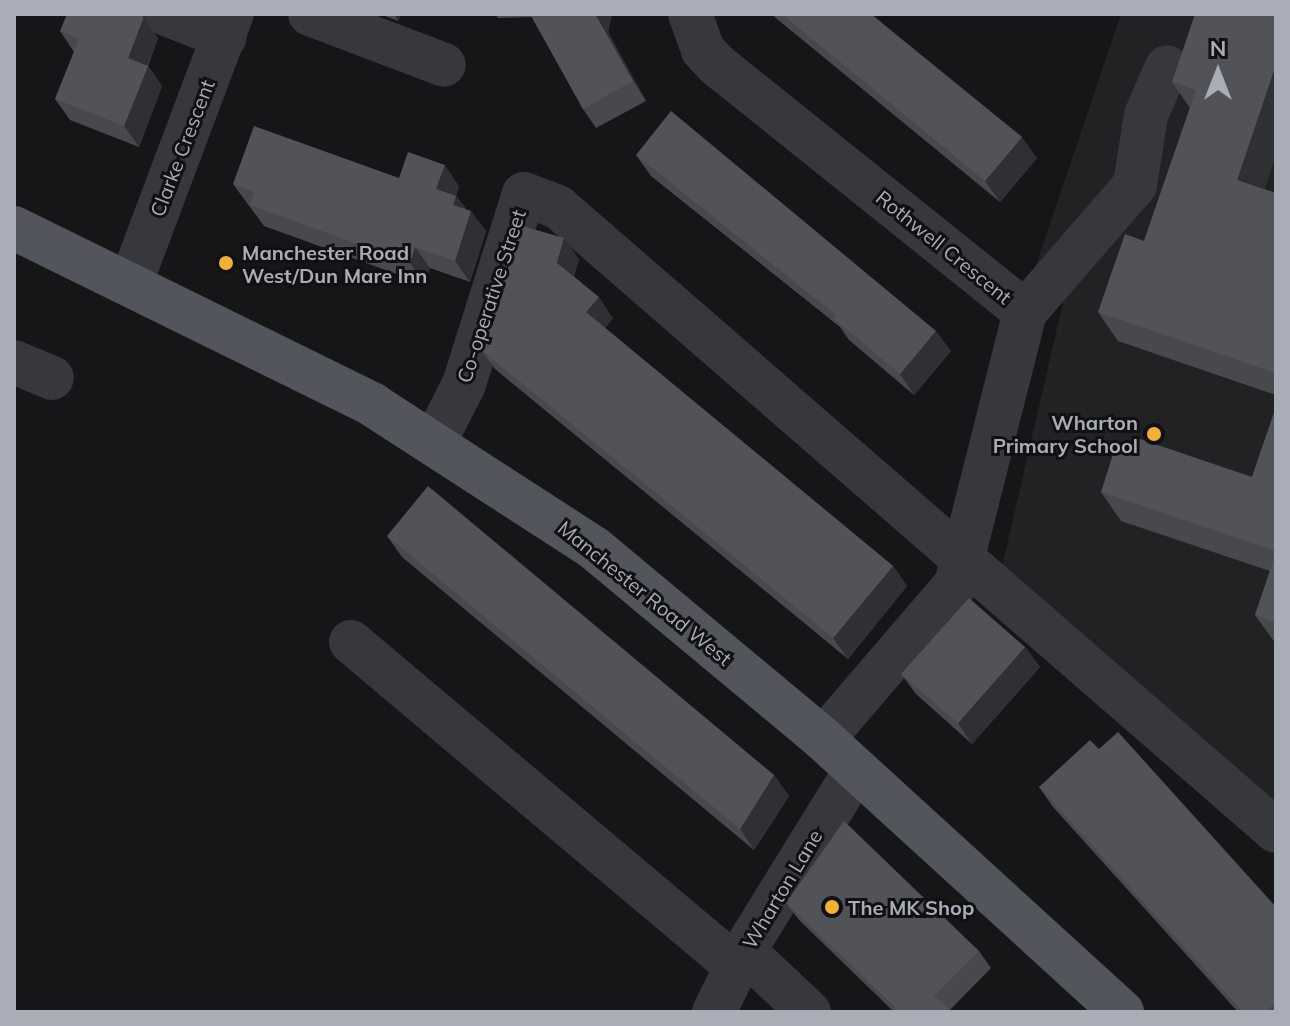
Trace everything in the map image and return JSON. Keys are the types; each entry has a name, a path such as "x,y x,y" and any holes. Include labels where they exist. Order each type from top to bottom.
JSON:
{"main road":[{"name":"Manchester Road West","path":"14,228 131,282 435,441 594,548 823,739 1122,1012"}],"street":[{"path":"166,14 229,26"},
{"path":"310,14 444,65"},
{"name":"Rothwell Crescent","path":"690,14 703,50 717,65 1025,312 963,562 945,601 823,739"},
{"name":"Clarke Crescent","path":"131,282 229,26"},
{"path":"1025,312 1135,185 1146,115 1167,67"},
{"name":"Co-operative Street","path":"435,441 464,384 524,194 558,207 963,562"},
{"path":"963,562 1276,831"},
{"path":"351,642 809,1012"},
{"name":"Wharton Lane","path":"714,1012 740,959 856,770"}],"shaded area":[{"name":"Wharton Primary School","path":"1121,14 1276,14 1276,804 1001,571 1064,298 1034,271"}],"building":[{"path":"67,14 139,14 144,17 128,58 148,66 124,126 55,99 79,39 60,31"},
{"path":"530,14 595,14 633,81 583,109"},
{"path":"782,14 871,14 1022,137 985,181"},
{"path":"1195,14 1276,14 1276,64 1237,180 1276,193 1276,373 1098,312 1125,234 1144,241 1196,90 1172,82"},
{"path":"671,111 936,331 900,374 834,319 837,316 636,155"},
{"path":"254,126 399,178 408,152 445,165 436,189 456,196 453,205 471,211 455,261 415,247 410,263 250,205 254,192 233,184"},
{"path":"519,225 564,238 557,263 599,297 586,312 893,566 833,638 480,349"},
{"path":"1276,407 1276,551 1101,492 1116,445 1133,451 1137,438 1252,477"},
{"path":"428,486 774,775 740,829 387,536"},
{"path":"1276,553 1276,622 1255,615"},
{"path":"969,598 1025,647 958,723 901,674"},
{"path":"1118,732 1276,907 1276,1002 1265,1012 1243,1012 1039,787 1090,740 1099,749"},
{"path":"844,821 979,951 934,996 952,1012 900,1012 786,903"}],"place":[{"name":"Manchester Road West/Dun Mare Inn","path":"226,263"},
{"name":"Wharton Primary School","path":"1154,434"},
{"name":"The MK Shop","path":"832,907"}]}
